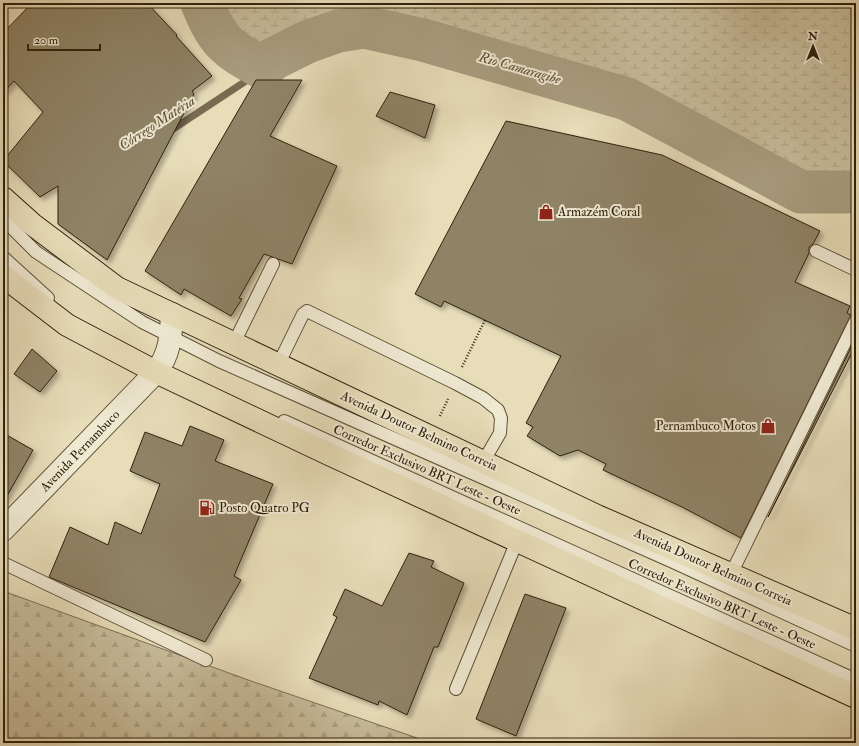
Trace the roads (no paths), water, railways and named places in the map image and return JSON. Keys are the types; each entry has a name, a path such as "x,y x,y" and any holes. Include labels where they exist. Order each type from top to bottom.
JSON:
{"main road":[{"name":"Avenida Doutor Belmino Correia","path":"3,198 32,224 117,288 597,516 856,629"},
{"path":"3,276 67,325 517,541 856,697"}],"street":[{"path":"159,369 170,348 172,314"},
{"name":"Avenida Pernambuco","path":"3,530 159,369"}],"lane":[{"name":"Corredor Exclusivo BRT Leste - Oeste","path":"3,219 36,252 142,322 171,338 226,364 664,558 856,646"},
{"path":"816,251 856,270"},
{"name":"Corredor Exclusivo BRT Leste - Oeste","path":"3,257 59,308 159,369 856,680"},
{"path":"234,343 273,264"},
{"path":"278,365 302,314 307,311 455,383 482,398 498,410 502,418 500,433 483,462"},
{"path":"731,574 856,320"},
{"path":"456,689 517,541"},
{"path":"3,563 206,660"}],"waterway":[{"name":"Rio Camaragibe","path":"202,3 213,27 225,43 240,55 263,68 273,59 307,42 338,31 364,27 423,40 627,99 801,192 856,192"},
{"name":"Córrego Matéria","path":"170,131 252,77 263,68"}],"place":[{"name":"Armazém Coral","path":"546,212"},
{"name":"Pernambuco Motos","path":"768,426"},
{"name":"Posto Quatro PG","path":"207,508"}]}
